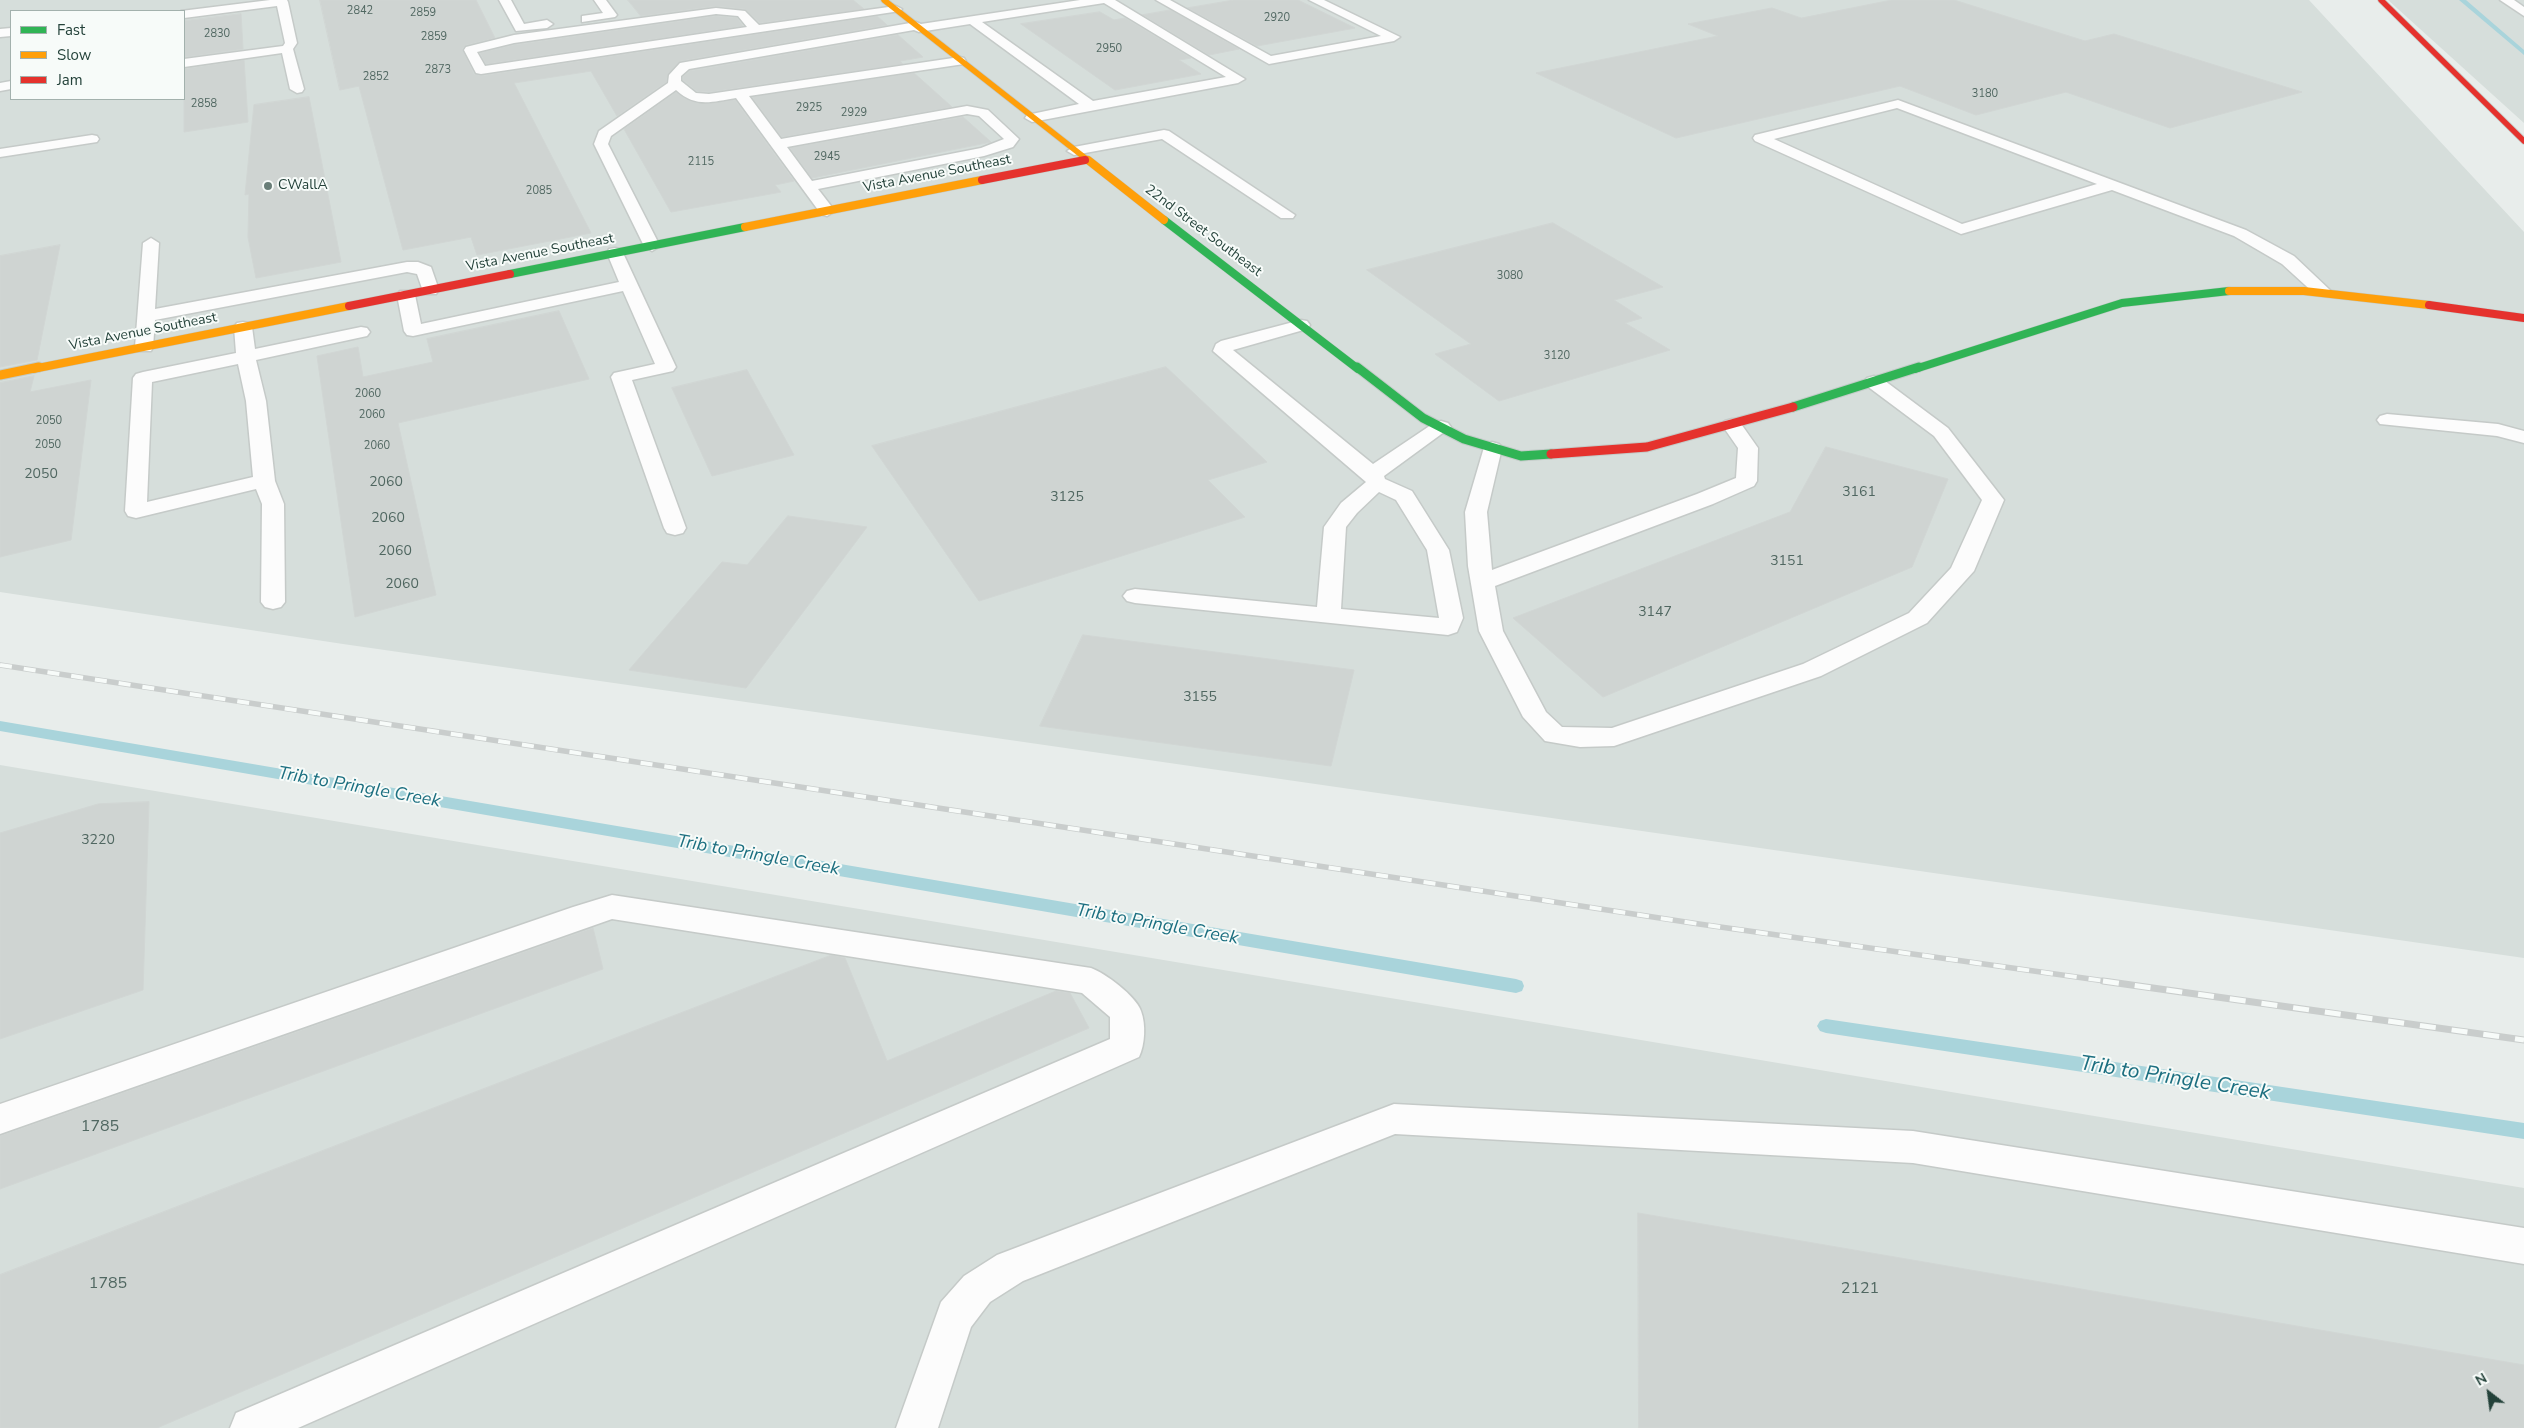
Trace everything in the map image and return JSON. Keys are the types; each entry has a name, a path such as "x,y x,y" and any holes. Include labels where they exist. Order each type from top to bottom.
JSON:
{"street":[{"name":"22nd Street Southeast","path":"884,0 1080,156 1423,418 1464,439 1521,456 1647,447 1732,425 1874,382 2122,303 2265,288 2322,291 2524,318"},
{"path":"2381,0 2524,140"},
{"name":"Vista Avenue Southeast","path":"0,375 826,212 1080,156"}],"lane":[{"path":"505,0 520,28 719,0"},
{"path":"600,0 611,15"},
{"path":"960,61 709,98 692,97 674,82 675,74 684,66 918,27 1105,0 1238,79 1032,118"},
{"path":"1162,0 1269,60 1394,37 1315,0"},
{"path":"2506,0 2524,12"},
{"path":"185,14 281,1 291,43 287,49 297,89"},
{"path":"756,30 741,13 716,10 514,39 470,50 481,70 756,30 896,9"},
{"path":"972,20 1090,106"},
{"path":"185,63 287,49"},
{"path":"652,246 601,144 604,134 676,84"},
{"path":"740,94 826,212"},
{"path":"2112,184 1961,229 1760,138 1898,104 2112,184 2240,233 2288,260 2322,291"},
{"path":"777,144 966,110 983,113 1012,139 1008,144 984,152 808,186"},
{"path":"1080,156 1164,134 1287,215"},
{"path":"0,153 92,138"},
{"path":"144,347 151,243"},
{"path":"615,253 666,367 622,377 676,528"},
{"path":"146,316 406,267 418,267 425,271 430,290"},
{"path":"406,295 413,331 629,285"},
{"path":"1135,596 1441,627 1448,627 1450,624 1438,550 1404,496 1375,479 1222,351 1228,345 1301,325"},
{"path":"243,327 246,357 256,401 264,481 273,504 273,602"},
{"path":"264,481 136,511 143,378 361,332"},
{"path":"1492,448 1476,512 1483,582 1491,631 1536,717 1554,735 1580,738 1614,737 1812,670 1918,618 1962,572 1993,500 1941,432 1874,382"},
{"path":"2387,420 2498,430 2524,437"},
{"path":"1483,582 1705,499 1746,481 1748,448 1732,425"},
{"path":"1328,616 1335,527 1375,479 1441,428"},
{"path":"0,1119 574,918 612,907 1091,980 1126,1012 1126,1047 251,1428"},
{"path":"917,1428 955,1316 977,1289 1010,1268 1394,1119 1913,1147 2524,1246"}],"shaded area":[{"path":"0,0 2309,0 2524,232 2524,958 343,644 0,592"},
{"path":"2388,0 2524,0 2524,123"},
{"path":"0,765 2524,1188 2524,1428 0,1428"}],"building":[{"path":"320,0 476,0 495,38 466,45 462,49 474,74 481,76 877,16 887,25 680,61 668,74 666,82 617,116 591,71 514,83 591,233 477,255 471,237 403,250 359,86 340,90"},
{"path":"628,0 853,0 864,9 760,23 745,9 716,6 641,16"},
{"path":"1234,0 1298,0 1355,28 1257,46 1188,8"},
{"path":"1892,0 1954,0 2085,41 2114,34 2302,92 2170,128 2066,92 1976,115 1900,86 1676,138 1536,73 1718,36 1688,24 1772,8 1801,18"},
{"path":"1171,10 1239,49 1209,55 1143,15"},
{"path":"1100,12 1114,20 1125,18 1191,58 1179,60 1201,74 1115,90 1021,24"},
{"path":"241,14 243,49 185,57 185,21"},
{"path":"716,16 737,18 743,26 486,64 480,53 514,45"},
{"path":"898,35 923,57 900,61 903,64 709,92 697,91 683,80 683,77 690,71"},
{"path":"244,60 248,122 184,132 185,69"},
{"path":"914,73 952,107 782,137 752,97"},
{"path":"676,92 697,103 735,100 794,181 775,185 781,192 671,212 624,129"},
{"path":"309,97 341,262 256,278 248,237 249,194 245,195 254,105"},
{"path":"963,117 991,142 812,178 790,148"},
{"path":"1553,223 1663,287 1614,300 1642,318 1625,323 1670,350 1499,401 1435,354 1471,344 1367,270"},
{"path":"60,245 37,360 0,367 0,256"},
{"path":"559,311 589,379 398,423 436,595 355,617 317,356 358,347 363,377 433,362 427,339"},
{"path":"1166,367 1267,462 1208,480 1245,517 979,601 872,446"},
{"path":"747,370 794,455 712,476 672,388"},
{"path":"34,376 30,392 91,380 71,540 0,557 0,383"},
{"path":"1826,447 1948,479 1912,567 1603,697 1513,618 1790,512"},
{"path":"788,516 867,527 746,688 629,670 722,562 747,565"},
{"path":"1083,635 1354,670 1331,766 1040,726"},
{"path":"149,802 143,990 0,1039 0,833 98,804"},
{"path":"593,928 603,969 0,1189 0,1136"},
{"path":"832,955 845,958 887,1061 1056,991 1070,993 1089,1028 157,1428 0,1428 0,1275"},
{"path":"1638,1213 2524,1365 2524,1428 1639,1428"}],"waterway":[{"name":"Trib to Pringle Creek","path":"2462,0 2524,53"},
{"name":"Trib to Pringle Creek","path":"0,726 1516,986"},
{"name":"Trib to Pringle Creek","path":"1826,1026 2524,1131"}],"railway":[{"path":"0,665 1699,924 2112,982"},
{"path":"2103,981 2524,1040"}],"traffic: fast":[{"path":"1164,220 1423,418 1464,439 1521,456 1551,454"},
{"path":"510,274 745,227"},
{"path":"1793,407 2122,303 2229,291"}],"traffic: slow":[{"path":"884,0 1164,220"},
{"path":"745,227 982,180"},
{"path":"2229,291 2304,291 2354,295 2429,305"},
{"path":"0,375 349,306"}],"traffic: jam":[{"path":"2381,0 2524,141"},
{"path":"982,180 1085,160"},
{"path":"349,306 510,274"},
{"path":"2429,305 2524,318"},
{"path":"1551,454 1647,447 1793,407"}],"place":[{"name":"CWallA","path":"268,186"}]}
